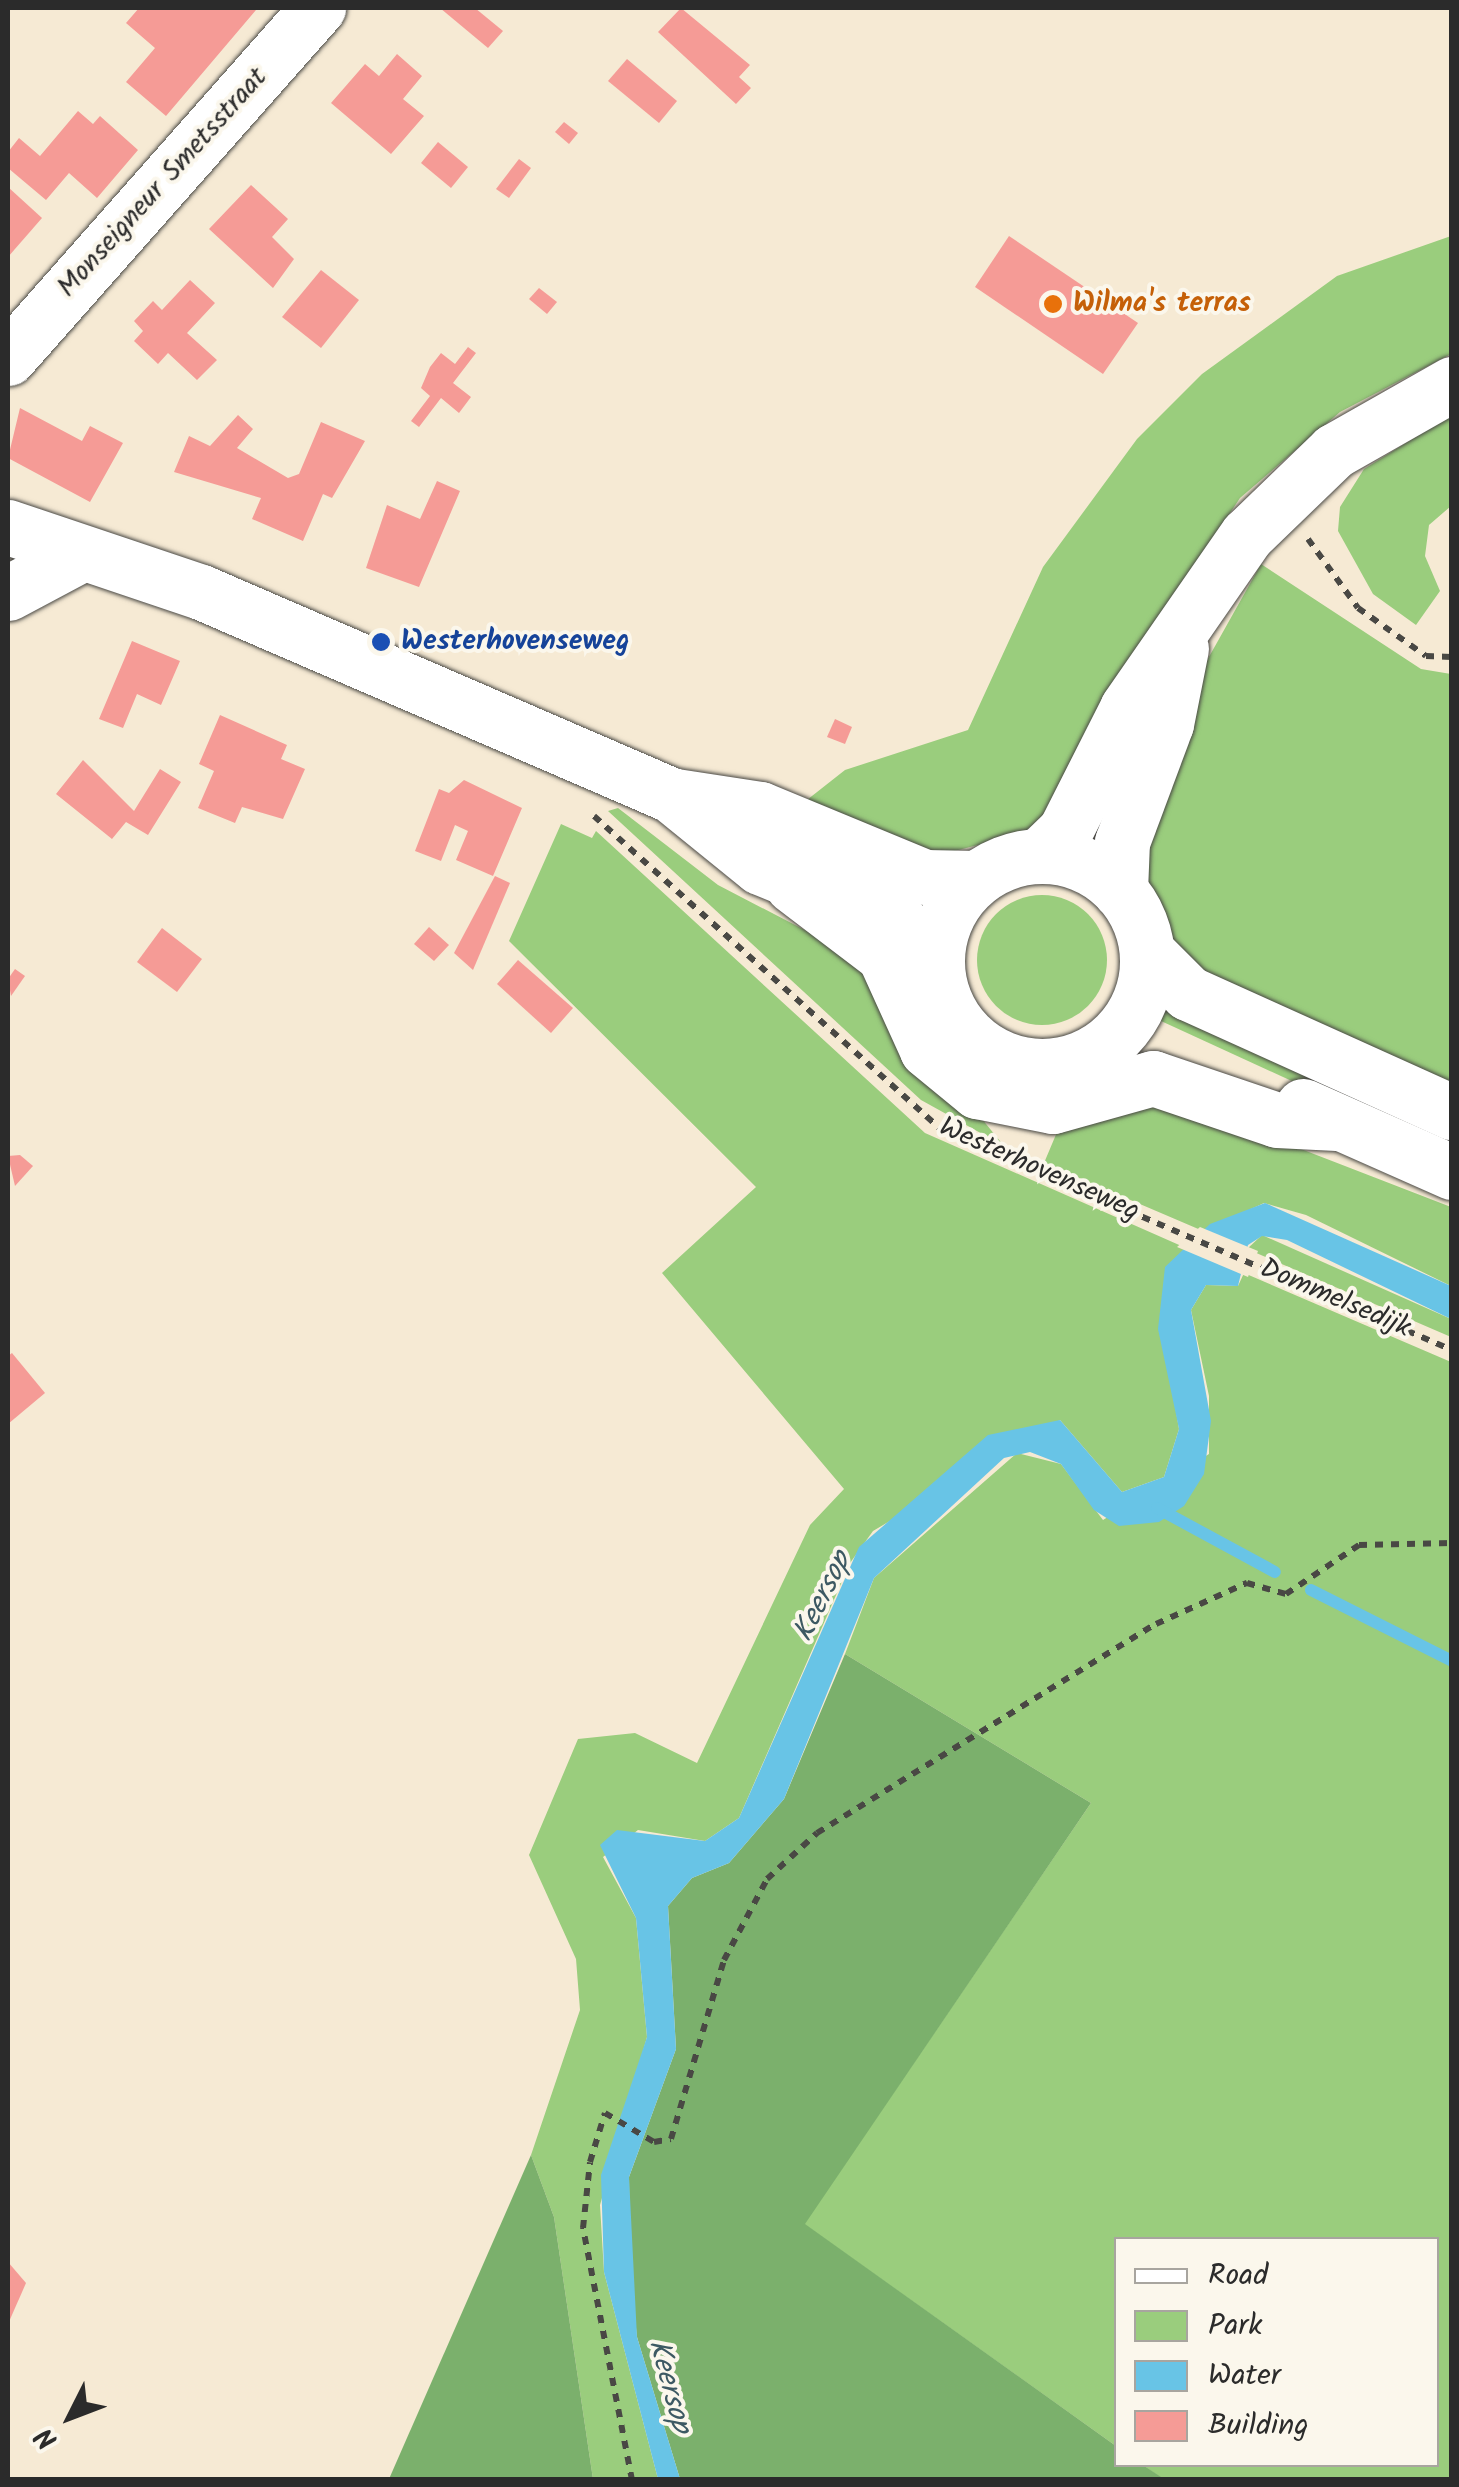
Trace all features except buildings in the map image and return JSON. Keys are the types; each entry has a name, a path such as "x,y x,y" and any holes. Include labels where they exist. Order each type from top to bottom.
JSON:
{"main road":[{"name":"Monseigneur Smetsstraat","path":"8,358 318,8"},
{"path":"671,795 760,809 925,877 977,878 1039,856 1065,831 1127,708 1276,504 1334,451 1452,384"},
{"path":"8,527 202,592 671,795 792,885 836,892 904,926 938,1062 1008,1102 1068,1104 1153,1078 1277,1120 1337,1123"},
{"path":"8,593 81,554"},
{"path":"1183,636 1166,724 1122,842 1120,891 1147,952 1188,993 1439,1107"},
{"path":"1039,856 1083,864 1120,891"},
{"path":"918,975 950,908 977,878"},
{"path":"918,975 997,1056 1064,1065 1110,1042 1140,1002 1147,952"},
{"path":"1110,1042 1167,1044 1452,1172"}],"path":[{"path":"1276,504 1358,608 1426,656 1452,657"},
{"name":"Westerhovenseweg","path":"584,810 922,1116 1218,1249"},
{"name":"Dommelsedijk","path":"1218,1249 1452,1350"},
{"path":"632,2480 584,2228 590,2162 612,2112 654,2142 671,2140 724,1960 767,1880 817,1834 1156,1624 1246,1583 1286,1594 1359,1545 1452,1544"}],"green space":[{"path":"1451,236 1451,354 1340,412 1240,498 1158,621 1068,798 1029,832 935,856 798,807 845,770 968,730 1043,567 1137,439 1202,374 1337,276"},
{"path":"1451,415 1451,506 1429,525 1425,556 1440,591 1416,625 1373,594 1338,531 1340,507 1364,469"},
{"path":"1261,564 1421,669 1451,674 1451,1094 1206,987 1168,941 1150,892 1143,853 1205,664"},
{"path":"618,808 718,885 845,951 1004,1146 921,1100 608,811"},
{"path":"561,824 592,838 596,831 925,1133 1186,1248 1168,1363 1179,1429 1164,1477 1122,1492 1060,1420 873,1531 850,1563 739,1818 705,1841 638,1830 603,1857 636,1918 647,2037 600,2205 604,2272 658,2479 593,2479 554,2217 531,2155 580,2010 576,1959 529,1855 578,1739 635,1733 697,1763 810,1525 844,1489 662,1273 756,1187 509,941"},
{"path":"1042,895 1067,900 1088,914 1102,935 1107,960 1102,985 1088,1006 1067,1020 1042,1025 1017,1020 996,1006 982,985 977,960 982,935 996,914 1017,900"},
{"path":"1168,1004 1451,1124 1451,1154 1161,1021"},
{"path":"1190,1106 1451,1207 1451,1286 1306,1215 1264,1203 1203,1231 1044,1163 1060,1125 1123,1107"},
{"path":"1262,1235 1451,1319 1451,1337 1247,1249"},
{"path":"1244,1273 1451,1362 1451,2479 1164,2480 1146,2467 1439,2467 1439,2237 1114,2237 1114,2445 804,2224 1091,1803 845,1654 874,1578 1017,1453 1061,1464 1103,1520 1209,1454 1209,1396 1191,1310 1206,1285 1238,1286"},
{"path":"845,1654 1091,1803 805,2224 1114,2445 1114,2467 1146,2467 1164,2479 680,2479 637,2337 630,2272 629,2177 676,2049 668,1906 692,1878 729,1863 784,1799"},
{"path":"531,2155 554,2217 593,2479 389,2479"}],"water":[{"path":"1265,1203 1451,1286 1451,1319 1287,1240 1262,1236 1248,1245 1238,1286 1206,1285 1191,1310 1211,1421 1204,1474 1184,1506 1159,1522 1119,1526 1094,1510 1061,1464 1030,1452 1004,1458 874,1578 784,1799 729,1863 692,1878 668,1906 676,2049 629,2177 637,2337 680,2479 658,2479 604,2272 601,2175 647,2037 636,1918 600,1845 617,1830 705,1841 739,1818 859,1547 988,1435 1060,1420 1122,1492 1164,1477 1179,1429 1158,1329 1165,1267 1210,1224"}],"pier":[{"path":"1200,1227 1258,1251 1248,1277 1177,1247"}],"waterway":[{"path":"1157,1508 1275,1572"},
{"path":"1311,1590 1452,1661"}],"place":[{"name":"Wilma's terras","path":"1053,304"},
{"name":"Westerhovenseweg","path":"381,642"}],"water label":[{"name":"Keersop","path":"823,1597"},
{"name":"Keersop","path":"669,2386"}]}
